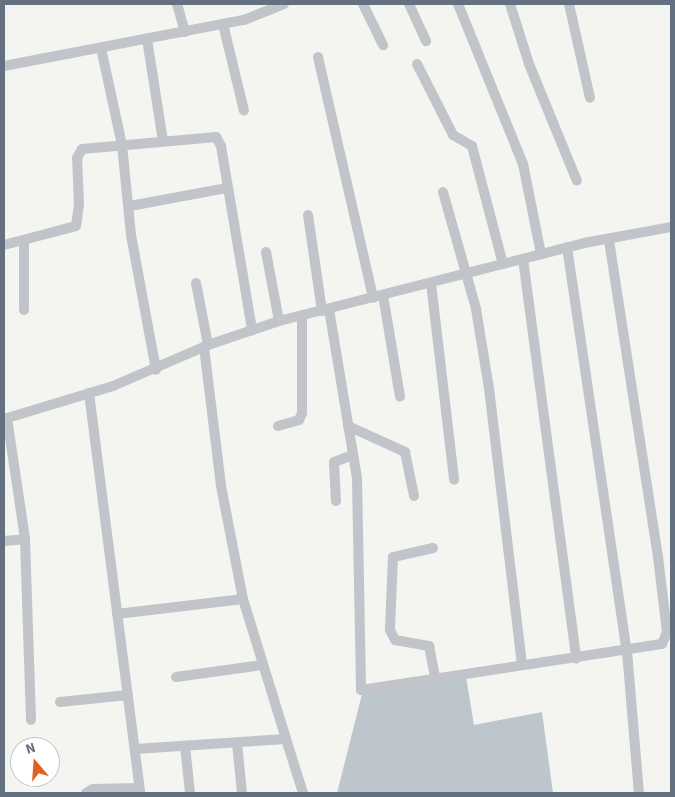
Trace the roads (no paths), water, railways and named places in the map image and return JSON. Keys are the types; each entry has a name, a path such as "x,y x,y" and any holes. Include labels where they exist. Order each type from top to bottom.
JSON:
{"street":[{"path":"177,4 185,32"},
{"path":"4,66 261,16 284,4"},
{"path":"363,4 383,45"},
{"path":"409,4 426,41"},
{"path":"458,4 524,164 541,254"},
{"path":"510,4 528,64 577,181"},
{"path":"569,4 590,98"},
{"path":"223,24 244,111"},
{"path":"147,39 163,141"},
{"path":"101,48 122,145 156,370"},
{"path":"318,57 378,296 400,397"},
{"path":"417,64 448,128 472,146 504,264"},
{"path":"4,245 24,242 76,226 80,205 78,152 122,145 216,136 252,330"},
{"path":"130,206 227,188"},
{"path":"443,192 476,309 489,388 522,664"},
{"path":"308,215 353,455 360,521 359,686 364,690 522,664 627,651 666,644 667,632 658,558 609,239"},
{"path":"31,720 25,539 6,419 156,370 206,346 279,321 567,247 671,227"},
{"path":"24,242 24,310"},
{"path":"567,247 627,651 639,793"},
{"path":"266,252 279,321"},
{"path":"523,258 576,658"},
{"path":"431,282 454,480"},
{"path":"196,284 206,346 221,486 243,599 303,793"},
{"path":"278,426 298,420 302,413 302,316"},
{"path":"86,793 93,789 140,790 89,393"},
{"path":"348,426 405,452 414,496"},
{"path":"336,502 334,462 353,455"},
{"path":"4,541 25,539"},
{"path":"432,548 393,557 390,630 395,640 429,646 435,678"},
{"path":"118,614 243,599"},
{"path":"176,677 263,665"},
{"path":"60,702 128,695"},
{"path":"135,749 286,739"},
{"path":"237,743 242,793"},
{"path":"185,746 190,793"}]}
